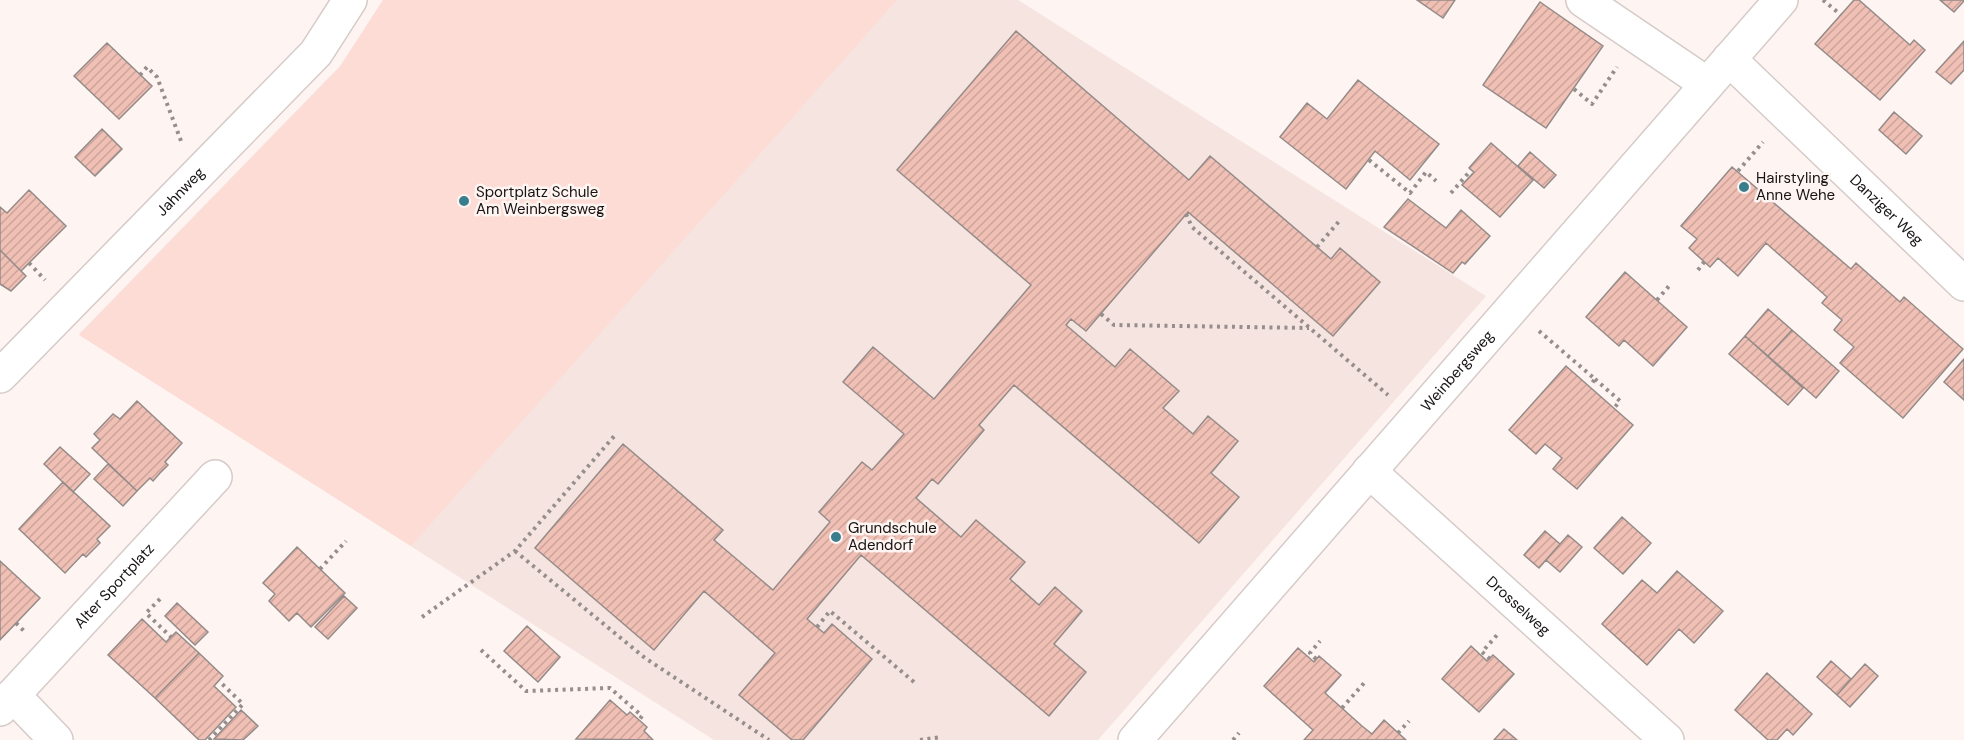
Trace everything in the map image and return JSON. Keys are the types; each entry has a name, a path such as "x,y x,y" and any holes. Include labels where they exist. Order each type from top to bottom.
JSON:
{"street":[{"name":"Jahnweg","path":"0,376 316,52 350,0"},
{"path":"1583,0 1707,84"},
{"name":"Weinbergsweg","path":"1135,740 1780,0"},
{"name":"Danziger Weg","path":"1729,59 1964,284"},
{"name":"Drosselweg","path":"1369,471 1667,740"},
{"name":"Alter Sportplatz","path":"56,740 6,702 215,477"}],"path":[{"path":"1823,0 1840,15"},
{"path":"1574,89 1592,104 1638,36"},
{"path":"140,75 147,67 157,77 183,146"},
{"path":"1369,160 1410,193 1426,172 1436,181"},
{"path":"1451,194 1471,170"},
{"path":"1186,214 1192,227 1416,418"},
{"path":"1317,247 1341,219"},
{"path":"1698,270 1704,262"},
{"path":"29,263 45,279 38,287"},
{"path":"1657,300 1669,286"},
{"path":"1512,307 1620,401 1614,408"},
{"path":"1101,314 1114,325 1310,328"},
{"path":"1590,386 1595,380"},
{"path":"422,617 515,551 616,434"},
{"path":"320,569 346,541"},
{"path":"515,551 645,658 769,740"},
{"path":"160,599 146,614 171,637"},
{"path":"817,627 830,611 914,682"},
{"path":"1316,658 1310,653 1320,641"},
{"path":"481,650 526,691 610,687 642,716 639,720"},
{"path":"209,740 243,704 219,681"},
{"path":"1342,708 1365,682"},
{"path":"1398,733 1408,720"},
{"path":"1233,740 1239,733"},
{"path":"920,740 942,737"}],"shaded area":[{"name":"Grundschule Adendorf","path":"383,0 1018,0 1486,296 1098,740 714,740 79,334 340,66"},
{"name":"Sportplatz Schule Am Weinbergsweg","path":"383,0 897,0 411,546 79,335 340,67"}],"building":[{"path":"1417,0 1455,0 1443,18"},
{"path":"1854,0 1859,0 1910,45 1914,40 1925,50 1880,100 1815,44"},
{"path":"1940,0 1964,0 1964,1 1954,12"},
{"path":"1540,2 1603,46 1546,128 1483,85"},
{"path":"1016,31 1189,180 1210,156 1331,259 1340,248 1380,282 1333,336 1188,212 1086,331 1071,319 1066,325 1115,367 1130,349 1179,391 1163,408 1193,434 1208,416 1238,441 1211,473 1239,497 1199,543 1014,385 979,425 984,430 938,484 932,479 916,498 961,537 976,520 1025,562 1010,579 1039,605 1055,587 1082,611 1054,644 1086,672 1049,716 861,555 807,619 824,633 832,624 872,659 803,740 792,740 739,695 775,653 704,591 654,650 535,548 623,444 723,530 714,540 773,590 830,522 819,512 862,462 872,470 904,434 843,382 873,347 934,399 1031,285 897,170"},
{"path":"1964,41 1964,70 1951,84 1936,72"},
{"path":"107,43 152,86 119,119 74,76"},
{"path":"1358,80 1439,144 1410,180 1375,151 1346,189 1280,137 1307,103 1327,119"},
{"path":"1894,112 1922,136 1906,154 1879,130"},
{"path":"102,129 122,149 95,176 75,157"},
{"path":"1491,143 1533,180 1500,217 1462,185 1474,172 1469,168"},
{"path":"1530,152 1556,175 1544,188 1518,166"},
{"path":"1732,167 1851,269 1856,263 1900,302 1904,297 1963,349 1903,418 1840,363 1854,347 1834,330 1842,320 1822,303 1827,297 1766,243 1738,276 1718,258 1710,267 1689,248 1697,239 1681,226"},
{"path":"29,190 66,226 21,271 0,250 0,207 7,213"},
{"path":"1408,199 1446,228 1461,210 1490,236 1465,264 1462,262 1453,273 1384,227"},
{"path":"0,250 26,276 11,291 0,284"},
{"path":"1625,272 1687,327 1653,366 1624,340 1619,346 1586,317"},
{"path":"1768,309 1792,330 1768,356 1745,336"},
{"path":"1792,330 1839,371 1816,398 1768,356"},
{"path":"1745,336 1803,388 1788,405 1729,354"},
{"path":"1964,359 1964,400 1944,382"},
{"path":"1566,366 1633,425 1577,489 1553,469 1562,458 1545,444 1536,454 1509,430"},
{"path":"137,401 182,443 165,462 168,465 153,481 150,478 137,491 92,448 100,440 94,434 113,414 120,419"},
{"path":"60,447 90,474 73,492 44,464"},
{"path":"108,464 137,491 123,506 94,479"},
{"path":"63,482 110,526 97,539 100,543 86,557 83,554 65,573 19,529"},
{"path":"1622,517 1651,543 1623,574 1594,548"},
{"path":"1545,531 1560,544 1539,568 1524,555"},
{"path":"1568,535 1582,547 1560,572 1546,560"},
{"path":"297,547 345,593 311,627 297,613 289,621 269,601 275,594 263,583"},
{"path":"0,561 40,598 0,640"},
{"path":"1677,571 1723,611 1694,643 1679,629 1647,665 1602,624 1642,580 1657,593"},
{"path":"344,596 357,608 328,639 315,627"},
{"path":"177,603 208,632 195,645 165,616"},
{"path":"142,619 166,642 176,632 199,653 155,698 108,655"},
{"path":"527,626 560,657 538,682 504,651"},
{"path":"1471,646 1487,661 1493,655 1514,674 1479,712 1442,679"},
{"path":"1298,648 1314,662 1319,656 1341,675 1325,693 1362,726 1372,734 1384,720 1406,740 1304,740 1313,730 1264,686"},
{"path":"199,653 223,676 214,686 236,707 205,740 199,740 155,698"},
{"path":"1831,661 1851,679 1837,695 1817,677"},
{"path":"1865,664 1878,676 1850,707 1837,695"},
{"path":"1767,673 1812,714 1793,735 1787,729 1777,740 1768,740 1735,710"},
{"path":"610,700 627,715 630,712 647,727 644,731 653,740 576,739"},
{"path":"241,710 258,726 243,740 214,739"},
{"path":"1504,729 1517,740 1494,740"}],"place":[{"name":"Hairstyling Anne Wehe","path":"1744,187"},
{"name":"Sportplatz Schule Am Weinbergsweg","path":"464,201"},
{"name":"Grundschule Adendorf","path":"836,537"}]}
